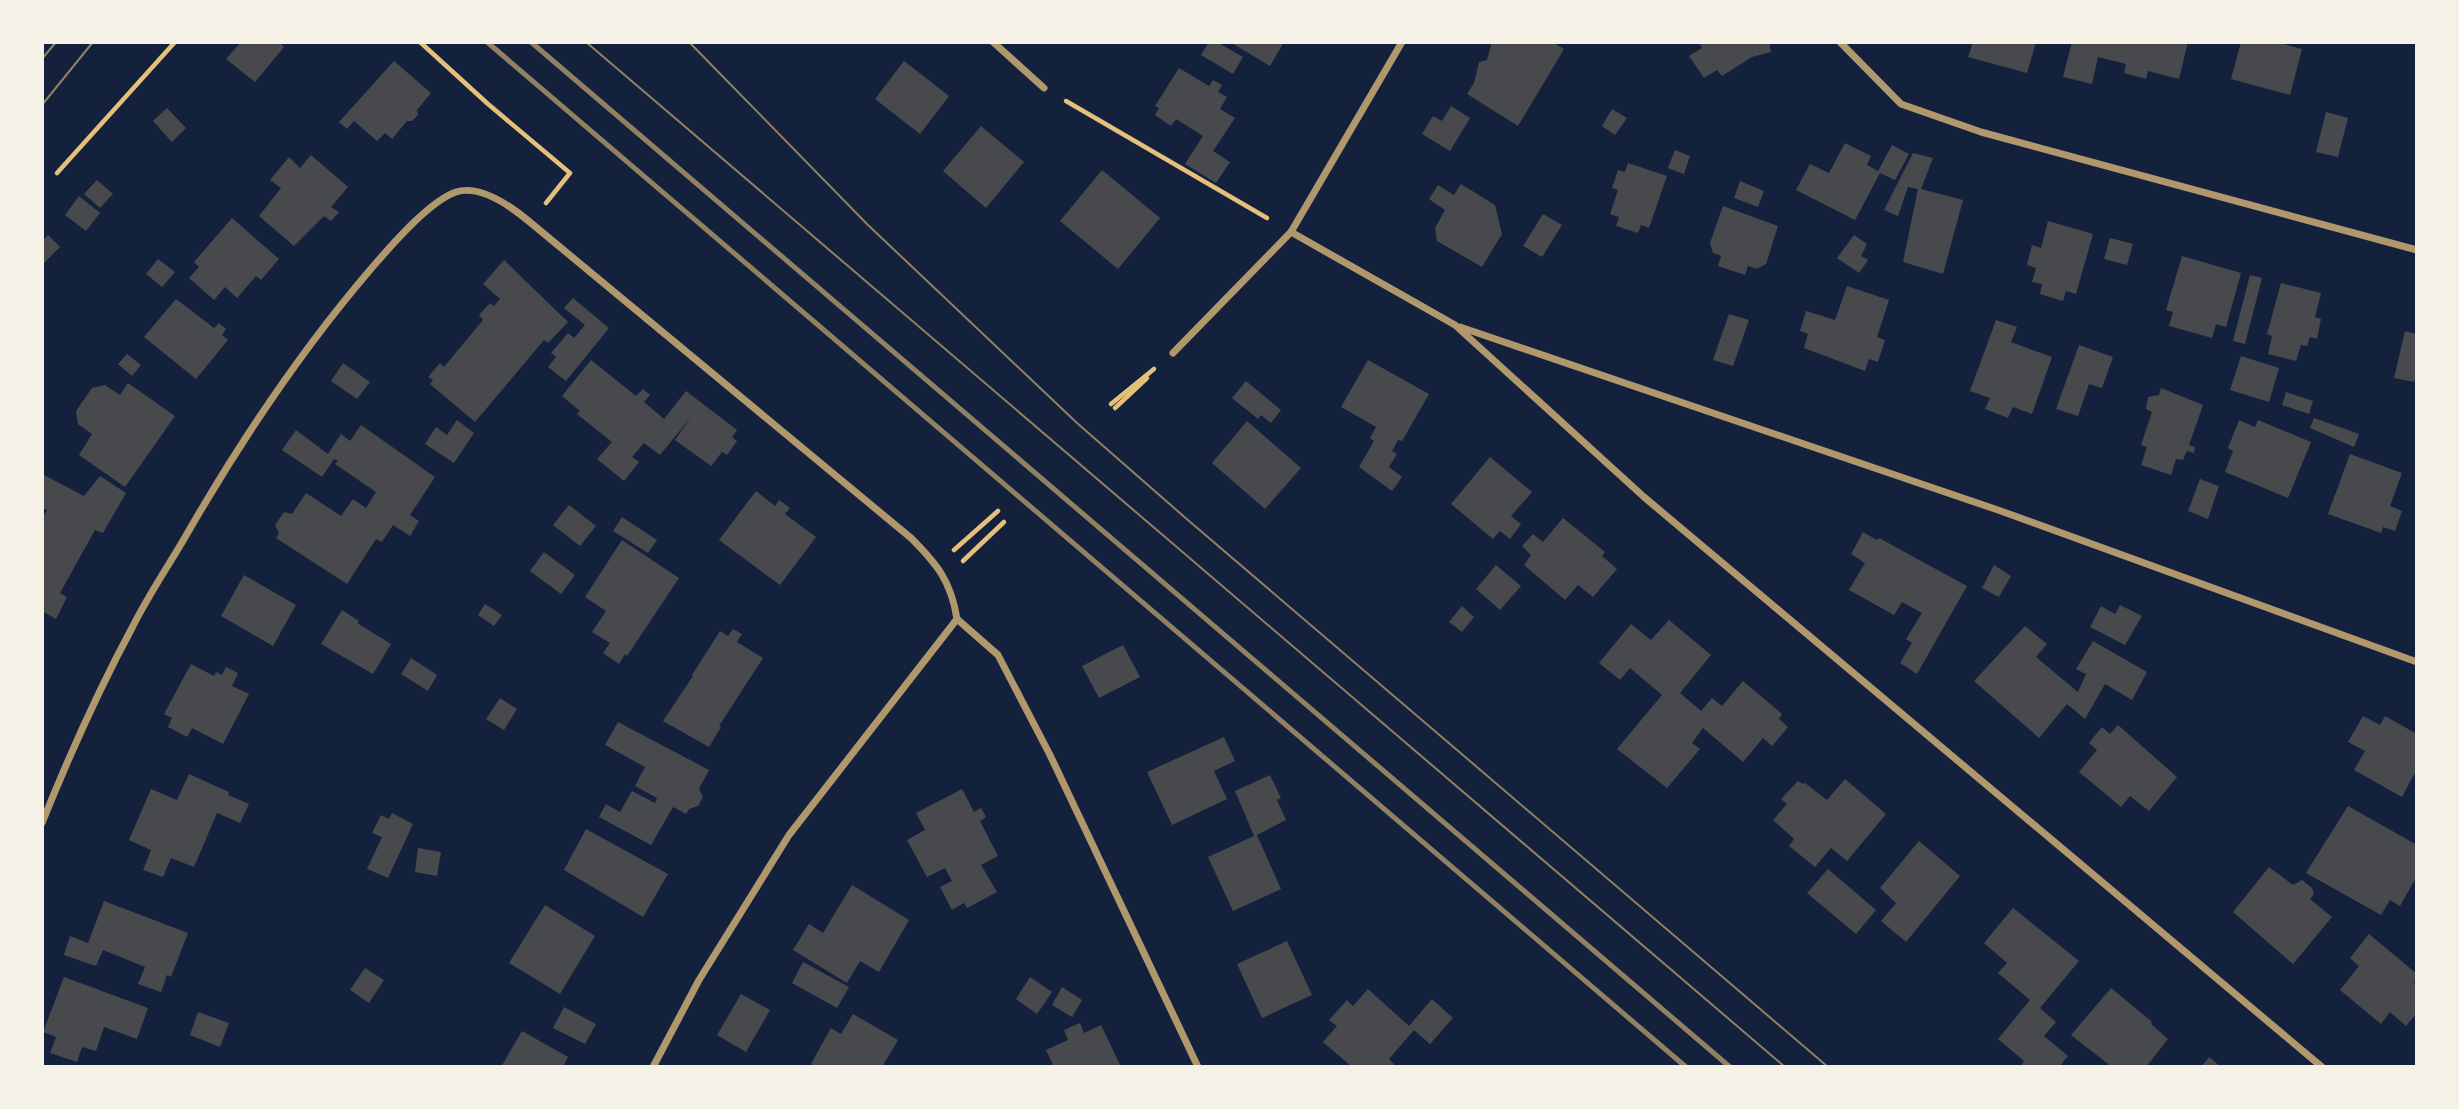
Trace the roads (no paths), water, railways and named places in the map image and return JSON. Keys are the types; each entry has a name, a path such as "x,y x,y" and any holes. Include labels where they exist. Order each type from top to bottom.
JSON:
{"street":[{"path":"993,42 1044,88"},
{"path":"1173,353 1291,232 1402,42"},
{"path":"1840,42 1901,104 1981,132 2417,250"},
{"path":"42,823 67,760 133,625 210,494 271,400 336,309 388,248 435,203 457,191 488,193 522,216 911,538 937,564 955,602 957,619 998,654 1050,755 1198,1067"},
{"path":"1291,232 1455,325 1998,510 2417,662"},
{"path":"1455,325 1644,497 2322,1067"},
{"path":"653,1067 699,980 789,835 957,619"}],"tram line":[{"path":"42,59 56,42"},
{"path":"42,105 93,42"},
{"path":"586,42 1785,1067"},
{"path":"689,42 868,225 1077,423 1828,1067"}],"railway":[{"path":"487,42 1686,1067"},
{"path":"531,42 1730,1067"}]}
